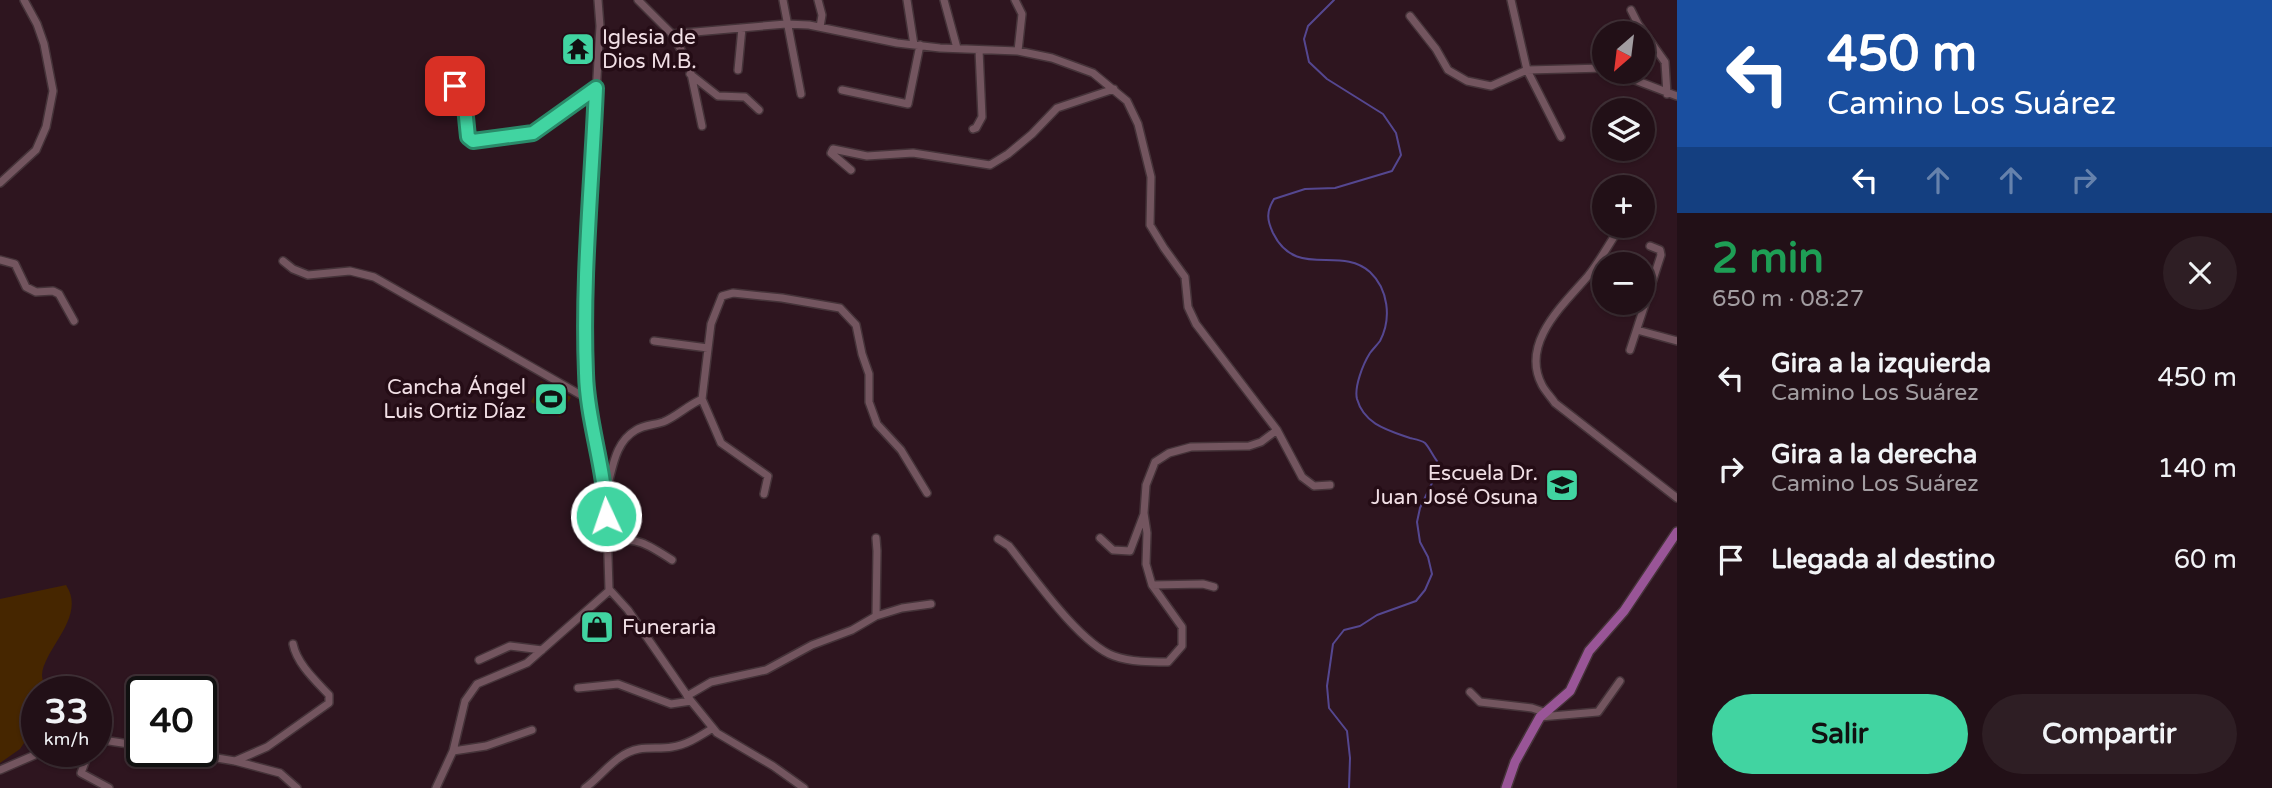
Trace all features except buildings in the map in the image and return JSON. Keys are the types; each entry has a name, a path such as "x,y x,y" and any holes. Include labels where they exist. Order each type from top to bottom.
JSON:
{"main road":[{"path":"1506,788 1514,762 1542,715 1570,691 1589,651 1624,611 1677,532"}],"street":[{"path":"0,183 36,150 46,127 53,91 44,44 24,0"},
{"path":"598,0 600,26 587,247 586,374 588,400 606,492 610,590 628,610 689,699 717,733 804,788"},
{"path":"638,0 672,34 689,64 702,126"},
{"path":"783,0 801,94"},
{"path":"818,0 822,15 820,27"},
{"path":"842,90 908,104 917,45 907,0"},
{"path":"944,0 957,48"},
{"path":"1015,0 1022,14 1018,51"},
{"path":"1511,0 1527,70 1561,137"},
{"path":"1631,10 1665,62 1667,94"},
{"path":"1410,16 1448,70 1467,81 1491,86 1527,70 1592,68"},
{"path":"672,34 786,24 820,27 917,45 1018,51 1052,58 1093,73 1127,101 1138,124 1151,177 1150,225 1185,278 1188,307 1196,324 1277,430 1302,477 1314,486 1329,485"},
{"path":"738,70 742,28"},
{"path":"973,129 982,117 979,50"},
{"path":"454,69 455,86 465,107 468,137 473,141 533,133 596,88"},
{"path":"690,73 718,96 745,97 759,110"},
{"path":"1643,84 1677,96"},
{"path":"851,170 834,157 831,153 833,149 867,156 913,153 990,165 1032,134 1057,108 1114,89"},
{"path":"1613,238 1591,273 1545,326 1537,348 1541,385 1555,403 1677,498"},
{"path":"1630,350 1661,255 1660,250 1650,246"},
{"path":"0,260 15,264 26,287 37,292 53,291 59,294 74,321"},
{"path":"283,261 308,275 350,271 374,277 588,400"},
{"path":"764,495 768,476 721,443 702,398 711,324 722,296 733,293 840,308 856,325 869,374 869,401 877,424 901,450 927,493"},
{"path":"1637,330 1677,341"},
{"path":"654,341 708,348"},
{"path":"606,492 619,444 636,430 665,421 702,398"},
{"path":"998,539 1009,546 1081,634 1112,655 1139,661 1167,662 1182,646 1182,627 1152,585 1146,564 1146,485 1155,462 1169,453 1191,447 1249,446 1261,442 1277,430"},
{"path":"1100,538 1113,550 1130,551 1144,513"},
{"path":"876,538 876,616"},
{"path":"607,539 639,541 672,560"},
{"path":"1152,585 1203,584 1214,587"},
{"path":"436,788 453,751 465,701 477,684 527,663 610,590"},
{"path":"578,688 618,684 671,704 689,699 711,682 766,670 812,645 852,630 876,616 902,608 931,604"},
{"path":"235,761 267,747 329,703 329,695 300,661 293,644"},
{"path":"479,660 510,646 541,650"},
{"path":"1470,691 1480,702 1532,708 1542,715 1598,712 1620,681"},
{"path":"585,788 605,768 626,754 639,749 672,747 687,743 713,728"},
{"path":"453,751 486,746 532,730"},
{"path":"217,758 279,773 297,788"},
{"path":"0,770 21,761"},
{"path":"82,767 80,773 109,788"}],"shaded area":[{"name":"Cancha Ángel Luis Ortiz Díaz","path":"541,381 571,397 560,417 531,402"},
{"path":"66,585 71,597 68,620 44,665 42,676 21,676 21,748 0,763 0,599"}],"waterway":[{"path":"1334,0 1308,26 1304,39 1309,62 1327,79 1383,114 1396,133 1401,155 1392,171 1335,188 1305,189 1274,199 1269,220 1273,233 1283,247 1294,255 1306,259 1358,264 1376,279 1384,295 1386,323 1380,341 1362,369 1357,388 1360,408 1365,415 1385,429 1423,442 1437,461 1432,483 1420,508 1417,522 1420,542 1428,557 1432,574 1425,590 1416,601 1377,615 1360,626 1344,630 1333,644 1327,686 1329,708 1347,731 1349,788"}],"place":[{"name":"Iglesia de Dios M.B.","path":"578,49"},
{"name":"Cancha Ángel Luis Ortiz Díaz","path":"551,399"},
{"name":"Escuela Dr. Juan José Osuna","path":"1562,485"},
{"name":"Funeraria","path":"597,627"}],"route":[{"path":"455,86 465,107 468,137 473,141 533,133 596,88 587,247 585,344 588,400 606,492 606,516"}]}
